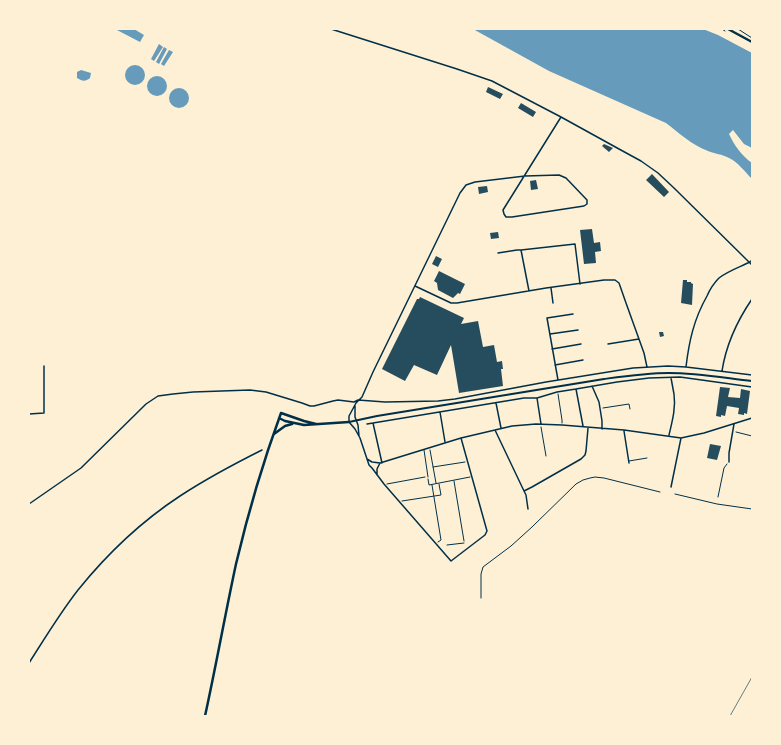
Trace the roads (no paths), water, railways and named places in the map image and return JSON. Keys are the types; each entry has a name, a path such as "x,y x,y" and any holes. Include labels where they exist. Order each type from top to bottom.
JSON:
{"main road":[{"path":"728,29 752,42"},
{"path":"205,716 240,549 255,494 279,418 281,413 316,424"},
{"path":"279,418 292,424 304,426 349,422"},
{"path":"274,435 285,426 292,424"}],"street":[{"path":"332,29 492,81 561,117 658,173 752,265"},
{"path":"29,504 81,468 146,404 158,396 231,390 259,390 314,406 333,401 354,402 362,398 373,372 460,193 466,185 474,182 524,176 559,175 563,176 584,196 587,200 587,204 584,206 512,217 506,217 504,214 503,210 524,176 561,117"},
{"path":"498,253 575,244 580,284"},
{"path":"521,250 529,291"},
{"path":"686,367 693,328 701,307 712,287 724,275 752,260"},
{"path":"415,286 451,303 457,303 604,280 617,281 644,353 647,367"},
{"path":"551,288 553,303"},
{"path":"722,371 726,351 732,336 752,299"},
{"path":"558,380 547,318 573,314"},
{"path":"550,334 578,330"},
{"path":"608,344 639,339"},
{"path":"552,349 581,344"},
{"path":"555,365 583,360"},
{"path":"29,414 44,413 44,366"},
{"path":"358,400 385,402 438,401 456,399 617,370 647,367 686,367 752,375"},
{"path":"349,422 398,412 634,375 654,373 686,374 752,381"},
{"path":"367,424 524,398 537,398 557,392 649,378 680,377 752,387"},
{"path":"669,436 674,403 671,378"},
{"path":"592,386 599,402 602,429"},
{"path":"576,389 584,427"},
{"path":"537,398 541,424"},
{"path":"358,400 349,416 349,422 360,438"},
{"path":"496,403 501,428"},
{"path":"355,406 355,417 369,465 451,562 485,535 487,531 461,438"},
{"path":"440,412 446,442"},
{"path":"367,459 372,462 381,463 461,438 501,428 525,425 562,425 624,430 681,438 704,433 752,418"},
{"path":"373,424 381,463 377,469 377,475"},
{"path":"729,462 734,424"},
{"path":"524,491 585,456 588,428"},
{"path":"495,430 526,495 528,509"},
{"path":"624,430 628,462"},
{"path":"671,487 681,438"},
{"path":"29,663 61,613 78,590 120,544 157,512 180,496 206,480 262,450"}],"lane":[{"path":"423,450 428,477"},
{"path":"628,462 647,458"},
{"path":"447,545 464,543"}],"water":[{"path":"115,29 134,29 144,35 140,42"},
{"path":"473,29 703,29 718,35 752,53 752,148 744,144 733,130 729,134 739,150 752,163 752,179 732,160 697,146 666,123 549,71"},
{"path":"159,44 163,47 154,61 151,59"},
{"path":"164,47 167,49 159,64 156,62"},
{"path":"169,50 173,52 164,66 161,64"},
{"path":"135,65 142,68 145,75 142,82 135,85 128,82 125,75 128,68"},
{"path":"81,70 91,73 90,78 84,81 77,78 77,72"},
{"path":"157,76 164,79 167,86 164,93 157,96 150,93 147,86 150,79"},
{"path":"179,88 186,91 189,98 186,105 179,108 172,105 169,98 172,91"}],"railway":[{"path":"730,716 752,677"}]}
